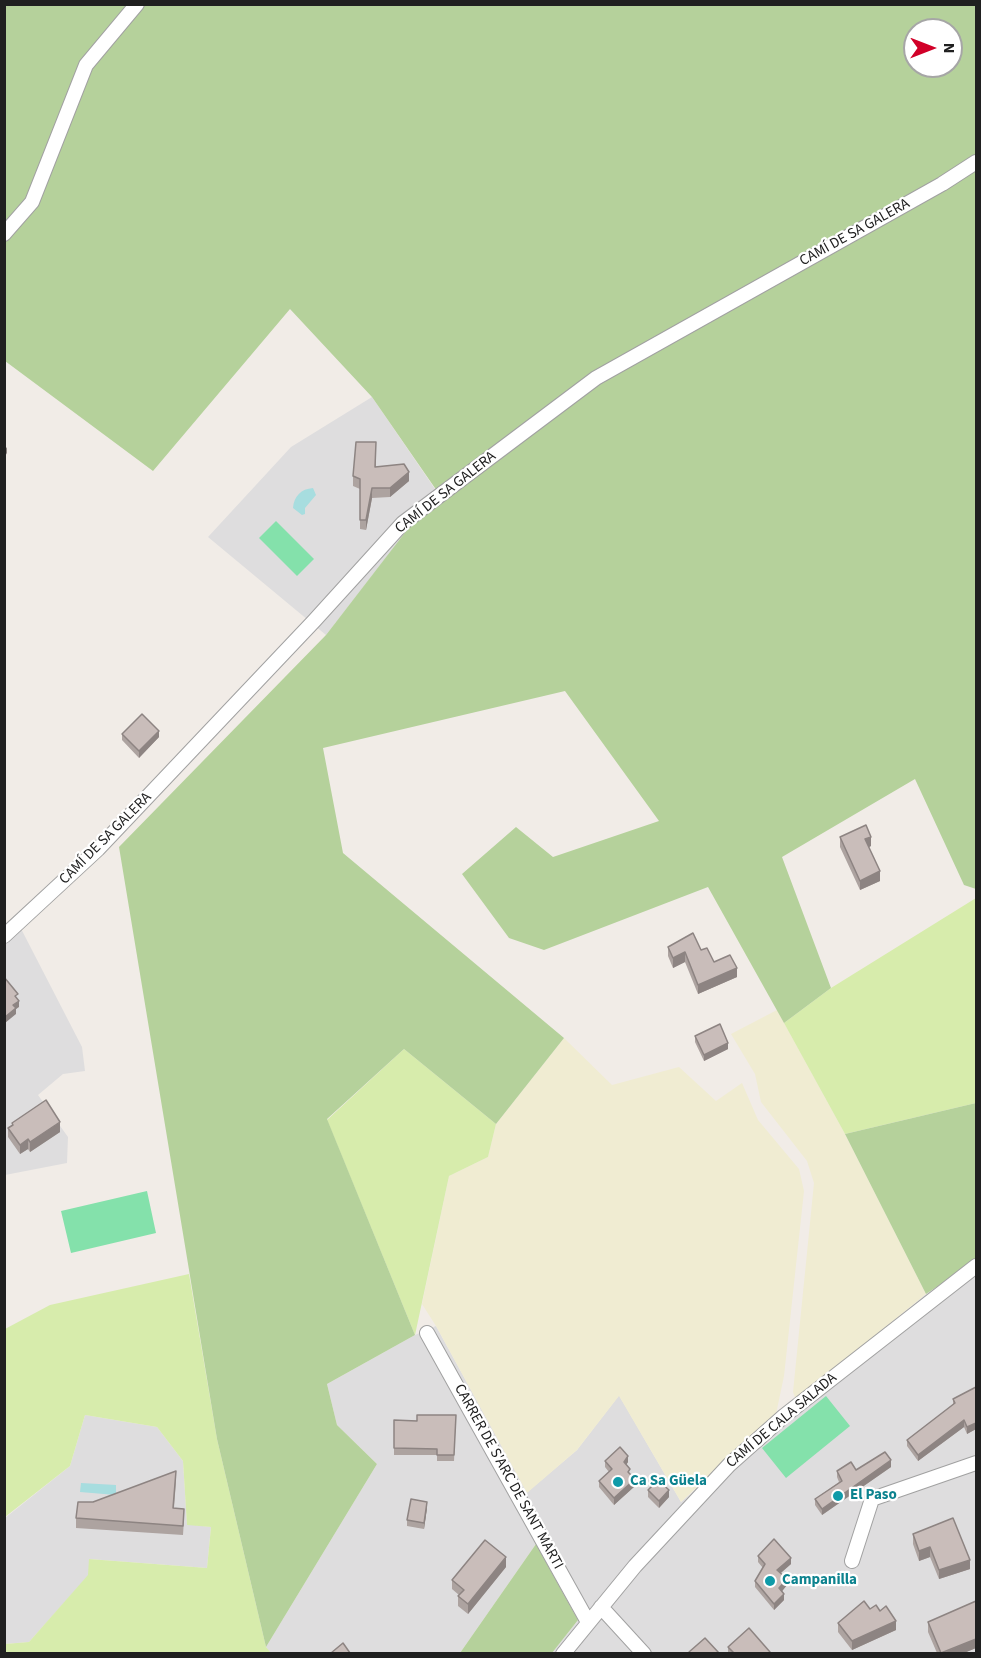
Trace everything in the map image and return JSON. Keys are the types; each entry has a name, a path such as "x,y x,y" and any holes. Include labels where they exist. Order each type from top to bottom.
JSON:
{"street":[{"path":"4,234 32,202 86,65 137,4"},
{"name":"CAMÍ DE SA GALERA","path":"4,936 98,849 314,621 403,523 596,378 942,184 976,162"},
{"name":"CAMÍ DE CALA SALADA","path":"563,1653 682,1514 729,1465 783,1416 976,1266"},
{"name":"CARRER DE S'ARC DE SANT MARTI","path":"427,1333 588,1622"},
{"path":"852,1561 872,1499 976,1463"},
{"path":"601,1607 644,1653"}],"shaded area":[{"path":"372,397 437,492 326,635 208,537 291,447"},
{"path":"16,919 82,1047 85,1071 63,1074 38,1095 68,1137 67,1163 5,1175 4,929"},
{"path":"777,1010 845,1134 926,1294 796,1400 793,1392 814,1183 807,1161 761,1102 755,1074 731,1034"},
{"path":"564,1038 612,1085 679,1067 716,1101 742,1083 758,1120 799,1169 804,1191 784,1376 776,1414 681,1502 619,1396 577,1450 527,1493 422,1304 449,1176 488,1157 496,1124"},
{"path":"976,1261 976,1653 552,1653 578,1620 536,1544 460,1653 271,1654 266,1647 377,1464 337,1425 327,1384 415,1335 436,1326 527,1492 577,1450 619,1395 681,1502 926,1294"},
{"path":"85,1415 157,1427 183,1461 187,1524 211,1527 207,1568 89,1559 89,1575 29,1642 5,1644 5,1518 70,1466"}],"green space":[{"path":"5,5 976,5 976,889 964,885 915,779 782,857 831,988 784,1023 708,887 544,950 509,938 462,874 516,827 553,857 659,821 565,691 323,748 343,853 564,1038 496,1124 404,1049 327,1119 415,1335 327,1384 337,1425 377,1464 266,1647 217,1439 119,847 326,635 437,491 372,397 290,309 153,471 5,361"},
{"path":"276,521 314,559 297,576 259,538"},
{"path":"976,898 976,1103 845,1134 784,1023 831,988"},
{"path":"404,1049 496,1124 488,1157 449,1176 415,1335 327,1120"},
{"path":"976,1103 976,1261 926,1294 845,1134"},
{"path":"147,1191 156,1233 71,1253 61,1211"},
{"path":"189,1274 217,1439 266,1647 271,1653 5,1653 5,1644 29,1642 88,1575 89,1559 207,1568 211,1527 187,1525 183,1461 157,1427 85,1415 70,1466 5,1517 5,1329 50,1305"},
{"path":"826,1396 850,1426 786,1478 762,1448"},
{"path":"536,1544 578,1620 552,1653 460,1653"}],"water":[{"path":"313,488 316,495 305,508 305,514 302,515 293,508 295,500 302,492"},
{"path":"81,1483 116,1485 116,1495 80,1492"}],"building":[{"path":"356,442 376,442 375,467 404,464 409,472 390,488 372,488 366,520 360,520 360,479 353,476"},
{"path":"142,714 159,731 139,751 122,734"},
{"path":"866,825 871,837 865,839 880,871 860,881 840,837"},
{"path":"693,933 701,950 707,948 714,962 730,955 737,968 698,985 685,952 673,958 668,947"},
{"path":"4,977 18,994 15,996 19,1001 13,1005 16,1008 5,1017"},
{"path":"720,1024 728,1043 704,1055 695,1036"},
{"path":"46,1100 60,1122 30,1142 28,1139 20,1145 8,1128"},
{"path":"976,1387 976,1423 967,1427 964,1420 918,1455 907,1440 955,1403 953,1399"},
{"path":"417,1415 456,1415 454,1455 437,1455 437,1449 394,1448 394,1420 417,1421"},
{"name":"Ca Sa Güela","path":"620,1447 628,1456 624,1462 630,1469 628,1472 635,1479 614,1498 599,1481 612,1469 605,1461"},
{"path":"885,1452 891,1460 822,1509 815,1499 842,1481 837,1471 851,1462 856,1470"},
{"path":"176,1471 173,1508 184,1509 183,1526 76,1518 78,1502 93,1502"},
{"path":"658,1480 669,1490 659,1501 648,1490"},
{"path":"411,1499 427,1502 424,1523 407,1520"},
{"path":"953,1518 970,1560 939,1570 930,1547 919,1551 913,1534"},
{"name":"Campanilla","path":"774,1539 791,1558 777,1570 787,1579 779,1588 784,1594 774,1604 755,1581 765,1564 758,1556"},
{"path":"485,1540 506,1557 468,1604 458,1596 464,1590 452,1580"},
{"path":"864,1601 870,1609 876,1605 880,1611 886,1606 896,1621 852,1641 838,1623"},
{"path":"976,1601 976,1639 941,1653 928,1622"},
{"path":"749,1628 769,1653 734,1653 728,1647"},
{"path":"705,1638 719,1653 689,1652"},
{"path":"343,1643 350,1653 331,1653"}],"place":[{"name":"Ca Sa Güela","path":"618,1482"},
{"name":"El Paso","path":"838,1496"},
{"name":"Campanilla","path":"770,1581"}]}
